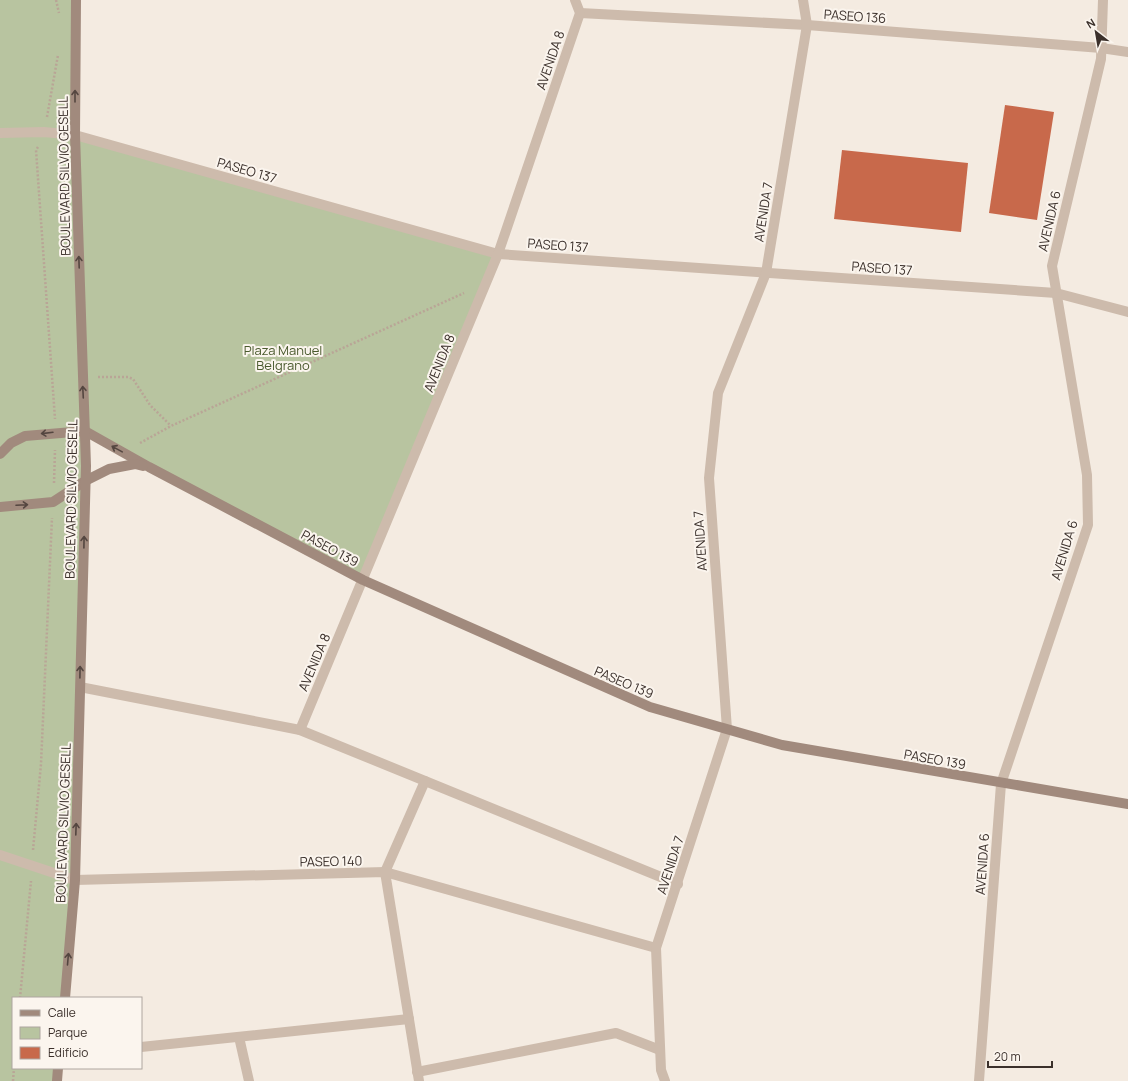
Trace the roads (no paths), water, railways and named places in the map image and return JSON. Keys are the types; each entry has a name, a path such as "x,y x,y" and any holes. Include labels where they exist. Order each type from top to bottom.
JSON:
{"main road":[{"name":"BOULEVARD SILVIO GESELL","path":"64,997 75,880 86,431 75,135 76,0"},
{"name":"PASEO 139","path":"86,431 149,467 363,580 650,707 782,745 1001,784 1128,804"},
{"path":"0,454 11,443 25,436 56,432 86,431"},
{"name":"PASEO 139","path":"0,506 44,504 53,502 100,473 134,464 149,467"},
{"path":"57,1081 58,1069"}],"street":[{"path":"575,0 580,13"},
{"name":"AVENIDA 7","path":"665,1081 661,1070 656,948 727,729 709,478 718,393 766,273 807,26 803,0"},
{"name":"AVENIDA 6","path":"980,1081 1001,784 1088,525 1087,476 1052,266 1101,59 1103,0"},
{"name":"PASEO 136","path":"580,13 807,26 1101,48 1128,52"},
{"name":"AVENIDA 8","path":"300,730 498,254 580,13"},
{"name":"PASEO 137","path":"0,133 44,132 75,135 498,254 1056,293 1128,312"},
{"path":"80,687 300,730 678,884"},
{"path":"425,781 385,872 418,1077 616,1033 660,1050"},
{"name":"PASEO 140","path":"0,855 75,880 385,872 656,948"},
{"path":"142,1048 409,1019"},
{"path":"239,1037 249,1081"}],"park label":[{"name":"Plaza Manuel Belgrano","path":"283,358"}]}
